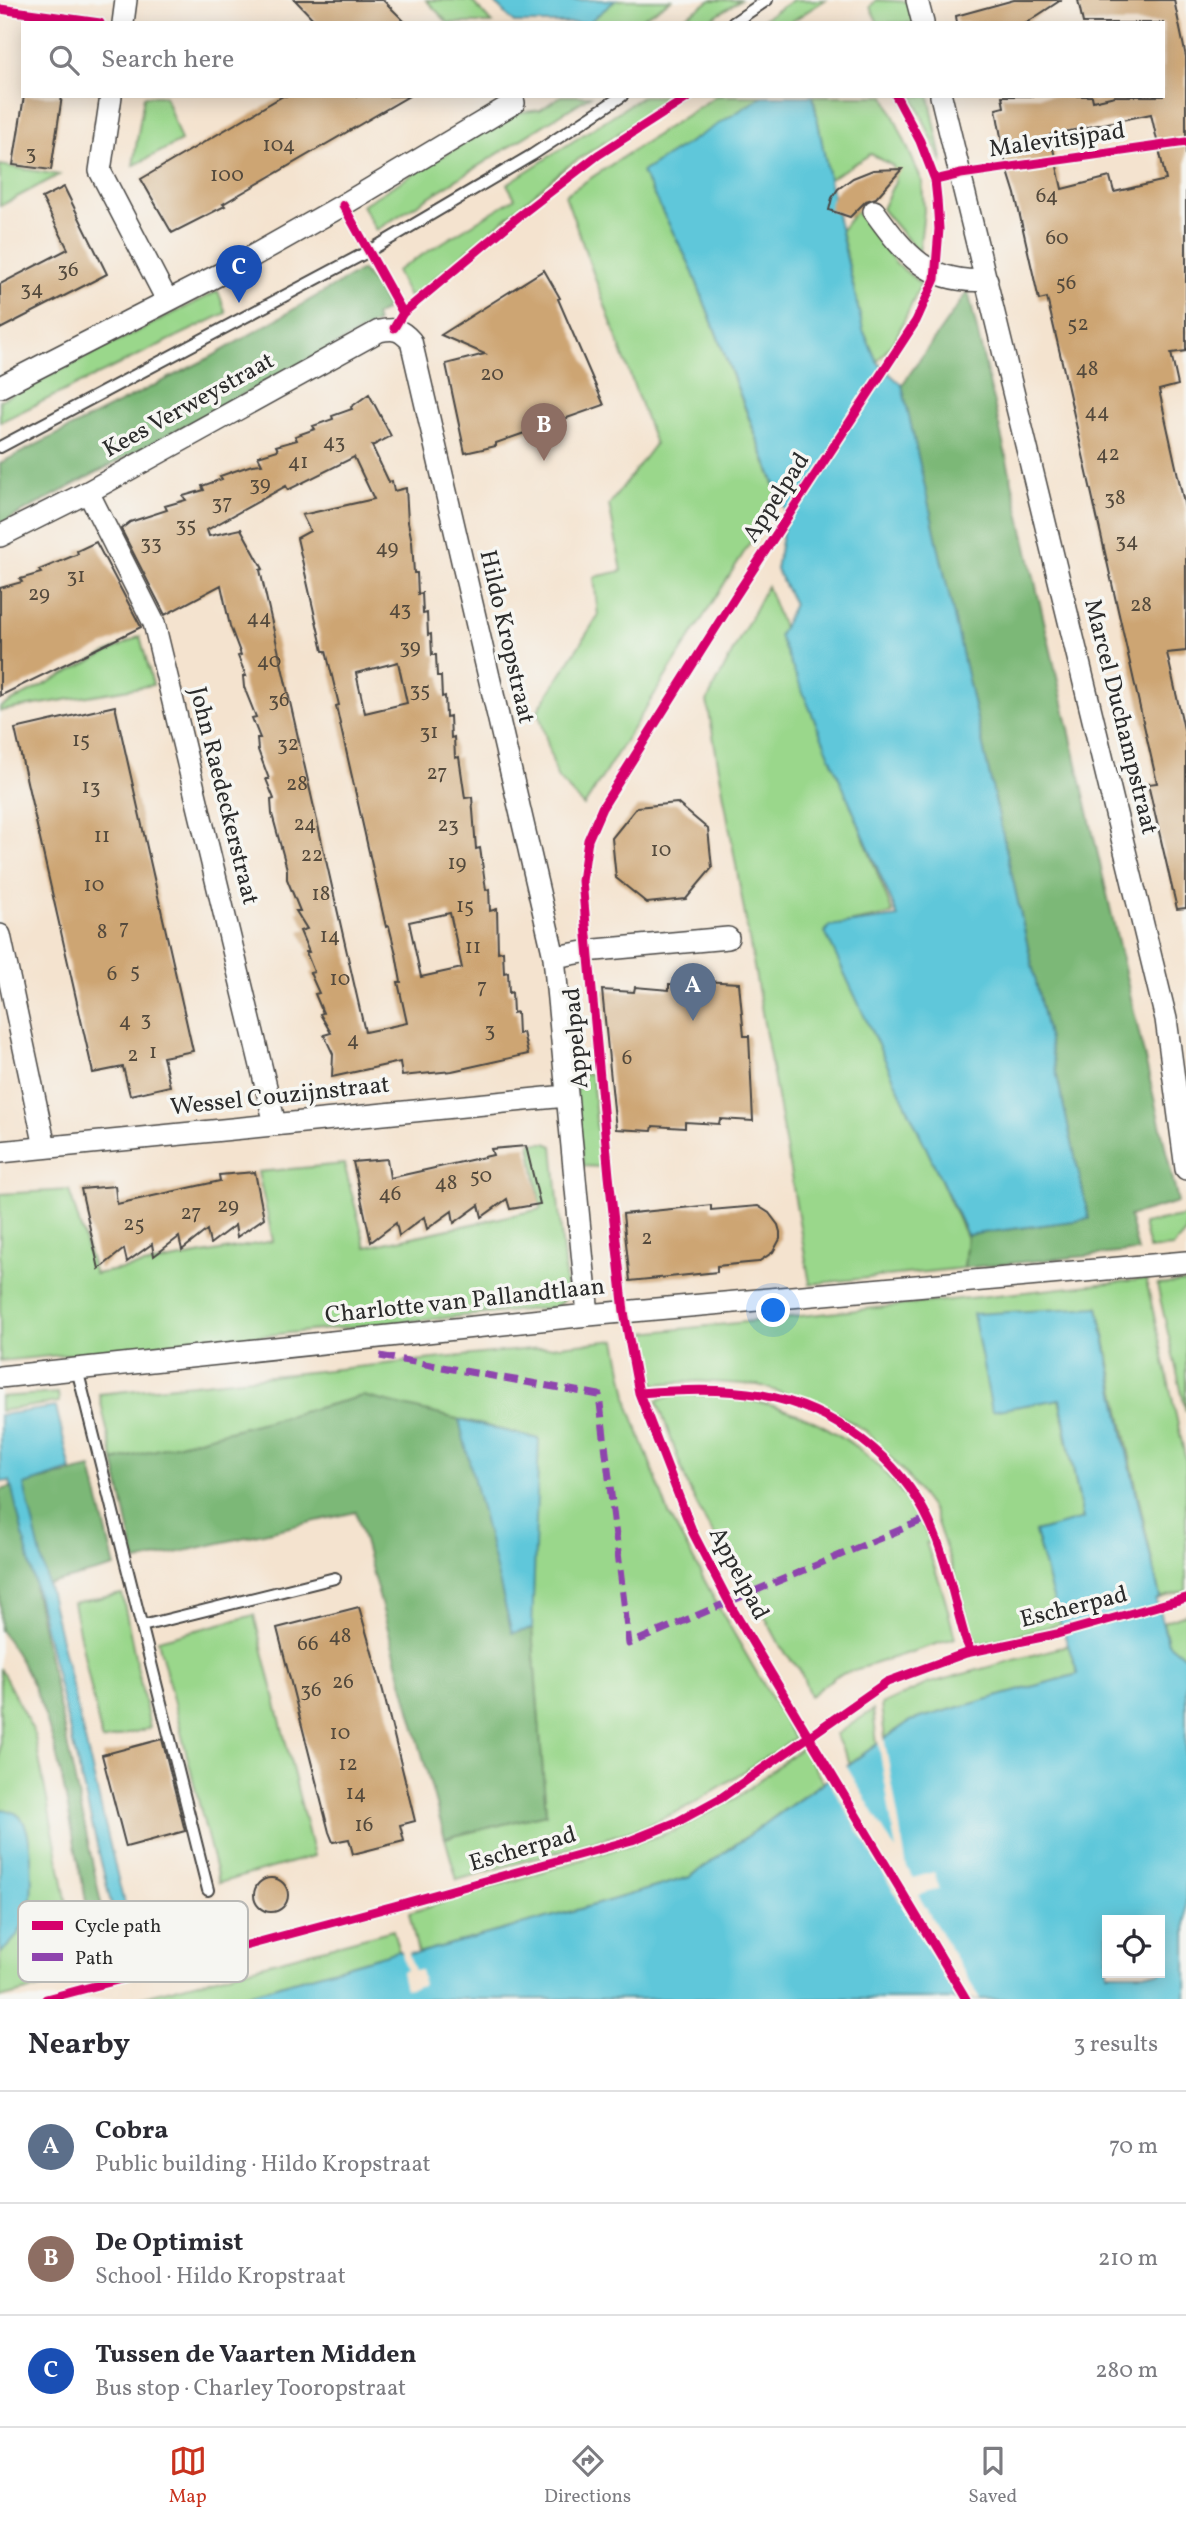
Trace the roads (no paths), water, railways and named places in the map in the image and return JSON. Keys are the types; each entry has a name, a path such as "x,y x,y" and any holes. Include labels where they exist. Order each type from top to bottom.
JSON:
{"street":[{"path":"123,21 127,0"},
{"path":"917,0 922,21"},
{"path":"111,98 100,171 167,300"},
{"name":"Marcel Duchampstraat","path":"942,98 1176,1017 1186,1169"},
{"path":"0,387 228,270 344,205 514,103"},
{"path":"874,211 897,243 921,266 965,282 987,280"},
{"name":"Kees Verweystraat","path":"0,536 89,492 380,331 394,328 402,332"},
{"name":"Hildo Kropstraat","path":"402,332 411,341 554,957 587,1315"},
{"name":"John Raedeckerstraat","path":"89,492 154,623 275,1124"},
{"path":"0,935 45,1147"},
{"path":"554,957 596,950 728,938"},
{"name":"Wessel Couzijnstraat","path":"0,1152 566,1096"},
{"name":"Charlotte van Pallandtlaan","path":"0,1377 587,1315 1186,1262"}],"lane":[{"path":"736,21 767,0"},
{"path":"0,447 369,251 532,155 619,98"},
{"path":"77,1369 208,1889"},
{"path":"142,1626 335,1578"}],"water":[{"path":"492,0 616,0 590,21 512,21"},
{"path":"760,98 813,98 863,330 877,362 902,385 1089,1219 967,1235 825,932 829,926 898,917 779,636 794,604 776,569 786,513 690,265 642,172"},
{"path":"1098,1307 1160,1598 1156,1600 1168,1643 1186,1658 1186,1999 231,1999 398,1951 406,1954 418,1953 690,1877 910,1721 1078,1674 1058,1616 1035,1532 1083,1519 1060,1399 992,1411 973,1314"},
{"path":"56,1407 71,1470 24,1485 123,1901 110,1901 10,1481 0,1482 0,1415"},
{"path":"459,1420 539,1439 532,1629 512,1633"},
{"path":"0,1809 13,1812 23,1821 31,1852 32,1880 30,1901 18,1901 18,1933 0,1953"}],"place":[{"name":"Tussen de Vaarten Midden","path":"239,303"},
{"name":"De Optimist","path":"544,461"},
{"name":"Cobra","path":"693,1021"}]}
